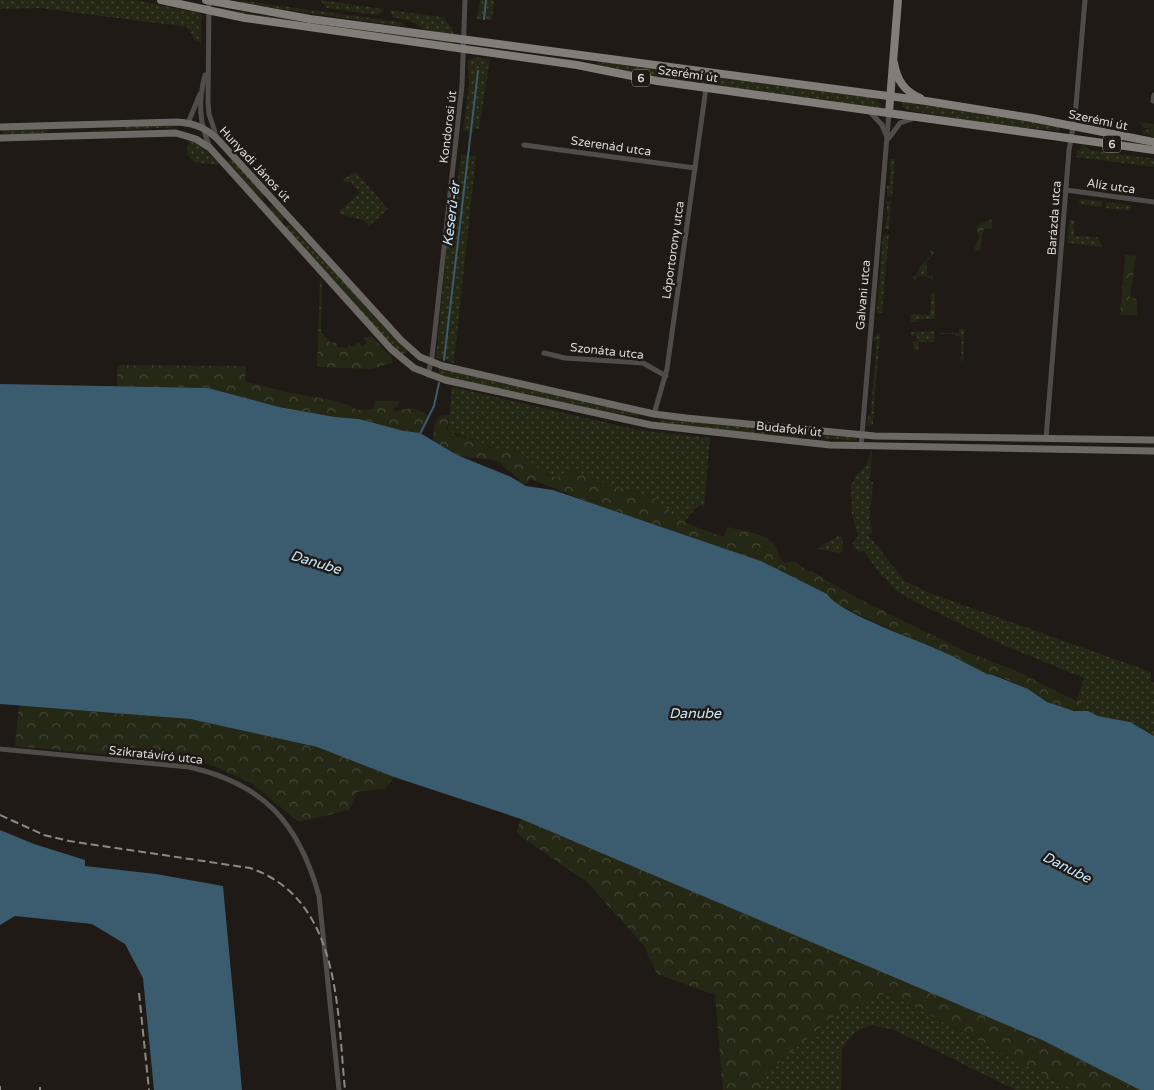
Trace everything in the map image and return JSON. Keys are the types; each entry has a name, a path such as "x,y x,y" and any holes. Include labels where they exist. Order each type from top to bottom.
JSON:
{"main road":[{"name":"Szerémi út","path":"161,0 208,11 284,24 576,64 706,88 1154,150"},
{"name":"Szerémi út","path":"208,0 273,13 926,101 1032,118 1154,142"},
{"name":"Galvani utca","path":"889,113 898,0"},
{"path":"893,54 901,85 910,93 926,101"},
{"name":"Hunyadi János út","path":"0,127 188,122 199,124 217,138 401,340 420,357 432,362"},
{"path":"180,134 199,124"},
{"path":"62,125 62,136"},
{"path":"74,125 75,136"},
{"name":"Hunyadi János út","path":"0,138 180,134 210,148 391,349 408,364 428,375"},
{"path":"262,206 272,198"},
{"path":"281,227 290,219"},
{"name":"Budafoki út","path":"432,362 654,414 862,435 1152,441"},
{"name":"Budafoki út","path":"428,375 651,425 806,442 861,446 1154,451"},
{"path":"651,425 654,414"},
{"path":"806,442 808,429"},
{"path":"904,447 905,437"},
{"path":"1046,439 1046,449"}],"street":[{"path":"208,0 208,102 209,114 217,138"},
{"name":"Kondorosi út","path":"428,375 432,362 462,85 465,0"},
{"name":"Barázda utca","path":"1046,439 1066,190 1085,0"},
{"path":"207,57 200,93 199,124 210,148"},
{"name":"Lőportorony utca","path":"654,414 666,376 706,88"},
{"path":"188,122 200,93"},
{"path":"199,124 207,110 208,102"},
{"name":"Galvani utca","path":"866,110 882,125 887,146"},
{"name":"Galvani utca","path":"861,446 889,113"},
{"name":"Galvani utca","path":"887,146 890,135 900,123 920,118"},
{"name":"Szerenád utca","path":"524,145 695,168"},
{"name":"Alíz utca","path":"1066,190 1154,202"},
{"name":"Szonáta utca","path":"544,353 565,358 643,363 666,376"},
{"name":"Szikratávíró utca","path":"0,749 189,766 209,771 237,782 263,799 285,821 310,865 319,896 339,1090"}],"green space":[{"path":"0,0 135,0 199,13 204,18 201,19 201,42 197,42 187,27 39,8 0,9"},
{"path":"320,0 384,9 378,15 327,8"},
{"path":"480,0 494,0 492,20 477,19"},
{"path":"245,1 400,22 407,27 241,3"},
{"path":"221,8 307,22 452,40 452,44 221,11"},
{"path":"389,10 443,17 452,28 454,34 425,30 411,21 393,17"},
{"path":"474,57 490,59 479,129 473,128 473,132 463,131 469,84 468,61"},
{"path":"597,62 632,64 872,97 879,101 885,109 656,77 597,65"},
{"path":"902,102 1010,117 1060,127 1059,131 988,124 908,110 902,107"},
{"path":"1139,122 1154,124 1154,137 1146,134 1144,136 1142,130 1152,129 1143,127"},
{"path":"175,125 175,127 82,132 128,127"},
{"path":"4,130 48,130 46,133 5,135 3,133"},
{"path":"189,140 199,144 219,163 217,165 194,162 187,154"},
{"path":"1081,143 1090,150 1154,159 1154,167 1076,157"},
{"path":"461,154 476,156 454,363 436,357 447,244 450,244"},
{"path":"228,159 234,162 264,194 262,199 228,163"},
{"path":"890,159 895,159 892,197 887,196 887,186 890,185"},
{"path":"356,172 388,209 369,226 363,220 340,214 339,211 360,193 351,182 344,183 343,179"},
{"path":"1080,199 1102,201 1102,207 1079,204"},
{"path":"886,201 891,201 890,215 888,216"},
{"path":"1105,202 1131,205 1131,211 1106,208"},
{"path":"273,204 285,217 282,222 269,209"},
{"path":"888,216 890,216 889,229 884,229"},
{"path":"992,219 992,229 984,228 980,250 976,252 973,250 979,238 976,226"},
{"path":"1069,220 1074,220 1074,236 1097,237 1103,247 1068,243"},
{"path":"289,224 407,353 401,355 391,345 286,228"},
{"path":"889,234 882,313 877,313 883,235"},
{"path":"932,250 934,254 927,261 927,276 933,276 933,279 917,276 916,280 914,280 912,276 916,276 920,267 931,255 929,251"},
{"path":"1125,255 1136,256 1130,297 1137,299 1137,315 1120,315"},
{"path":"320,279 322,281 321,332 330,342 337,343 337,347 348,348 348,344 353,347 358,342 362,347 367,342 363,337 372,337 393,359 392,363 371,369 317,367"},
{"path":"935,293 935,319 917,319 917,322 911,322 910,310 911,314 930,315 931,294"},
{"path":"941,329 941,333 959,333 959,329 964,329 963,361 961,361 961,336 940,334"},
{"path":"934,331 935,342 919,342 918,351 914,350 913,342 918,340 916,335 911,336 911,332"},
{"path":"880,333 875,396 872,396 877,341 874,341 874,337"},
{"path":"117,365 246,366 245,381 285,392 332,400 349,405 357,410 373,409 375,401 398,401 397,407 393,408 395,411 412,408 429,415 419,433 359,419 335,417 279,407 208,388 117,386"},
{"path":"221,367 234,368 233,375 220,374"},
{"path":"439,368 639,414 638,417 488,387 438,375"},
{"path":"452,387 639,430 710,438 704,509 702,505 697,507 684,522 665,507 658,504 654,496 599,481 574,470 564,473 563,476 554,477 476,440 448,431"},
{"path":"872,397 875,397 874,414 871,414"},
{"path":"449,415 447,429 450,432 475,439 489,447 516,451 548,475 562,476 566,469 574,470 599,481 654,496 658,504 665,507 681,520 724,537 727,527 751,532 763,537 775,545 785,563 794,561 848,593 969,653 1012,669 1076,701 1080,691 1083,703 1082,709 1071,710 1060,707 1011,681 987,674 831,601 826,594 761,561 596,505 530,479 527,483 522,484 500,462 457,455 433,441 435,423 440,416"},
{"path":"873,415 873,425 867,425 868,416"},
{"path":"658,418 798,431 801,435 795,438 662,423"},
{"path":"818,434 857,439 855,441 810,437"},
{"path":"872,450 870,482 873,482 870,516 872,532 868,535 905,581 927,592 1151,672 1151,682 1154,683 1154,736 1130,722 1098,716 1088,711 1074,711 1082,709 1083,703 1080,691 1084,678 1003,645 916,602 897,591 880,574 864,551 858,552 852,544 858,537 852,514 851,487 855,476 866,465"},
{"path":"838,536 842,537 843,550 840,553 817,549"},
{"path":"19,705 190,719 317,747 394,777 385,789 357,792 349,810 299,822 251,783 209,764 15,746"},
{"path":"521,819 1042,1040 1140,1090 1074,1090 887,993 839,1012 764,1075 760,1090 723,1090 715,995 657,974 644,946 587,882 516,833"},
{"path":"887,993 1074,1090 1016,1090 894,1030 871,1025 856,1032 847,1041 842,1050 841,1090 760,1090 764,1075 839,1012"}],"water":[{"name":"Danube","path":"0,384 208,388 279,407 335,417 359,419 404,431 420,433 457,455 511,477 526,486 553,490 761,561 827,594 834,601 861,617 945,653 987,674 1028,689 1047,702 1074,711 1088,711 1098,716 1130,722 1154,736 1154,1090 1140,1090 1042,1040 521,819 394,777 317,747 190,719 0,704"},
{"path":"0,830 34,844 85,860 85,866 156,874 223,886 242,1090 154,1090 143,978 125,944 92,924 15,916 0,925"}],"waterway":[{"name":"Keserű-ér","path":"484,19 486,0"},
{"name":"Keserű-ér","path":"444,360 478,71"},
{"name":"Keserű-ér","path":"420,434 434,406 439,383"}],"railway":[{"path":"0,815 44,835 69,841 250,868 280,883 302,905 318,931 329,961 340,1026 345,1090"},
{"path":"139,993 149,1090"}]}
